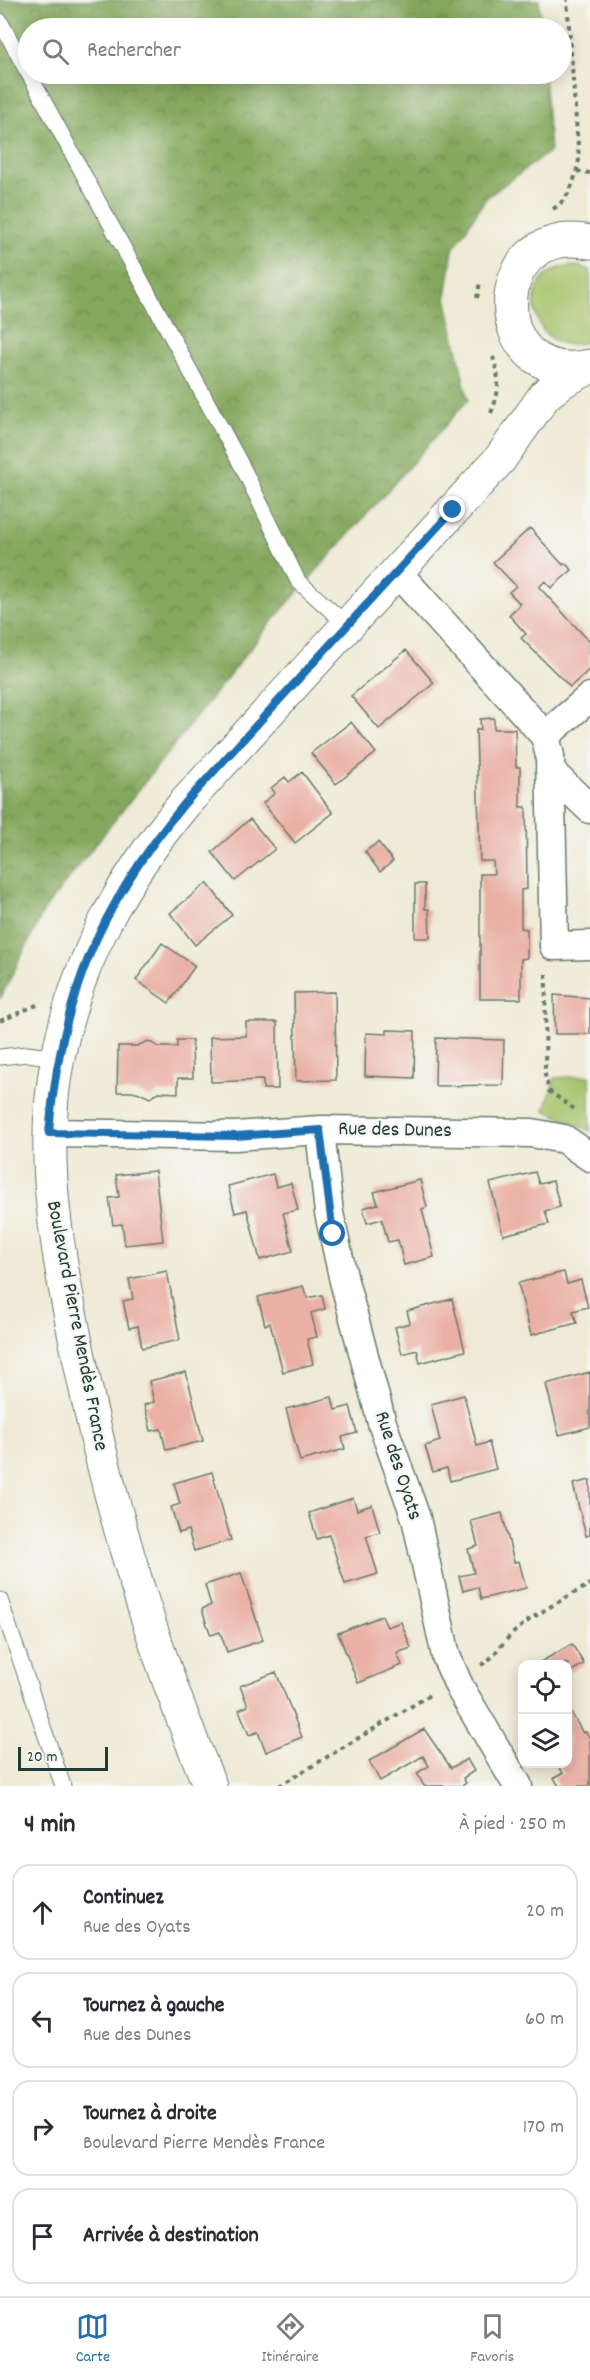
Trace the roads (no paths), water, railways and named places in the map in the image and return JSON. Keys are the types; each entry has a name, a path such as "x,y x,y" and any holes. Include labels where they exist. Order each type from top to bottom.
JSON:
{"street":[{"path":"590,217 582,228 578,241 550,244 535,252 514,278 509,294 509,311 513,327 525,347 553,365 569,369 590,367"},
{"name":"Boulevard Pierre Mendès France","path":"517,434 526,392 525,347"},
{"name":"Boulevard Pierre Mendès France","path":"210,1786 142,1602 101,1459 60,1260 50,1175 49,1133 42,1056 76,989 88,956 110,909 135,866 185,803 500,459 550,391 590,367"},
{"path":"396,571 545,736 549,749 550,771 554,946 590,945"},
{"path":"545,736 590,696"},
{"path":"550,771 590,809"},
{"name":"Rue des Dunes","path":"49,1133 236,1136 320,1130 532,1132 564,1139 590,1157"},
{"name":"Rue des Oyats","path":"320,1130 329,1213 344,1281 382,1423 416,1518 446,1656 455,1680 518,1786"}],"lane":[{"path":"0,21 18,53"},
{"path":"35,84 244,470 297,581 347,625"},
{"path":"0,1057 42,1056"},
{"path":"0,1600 27,1686 63,1786"}]}
